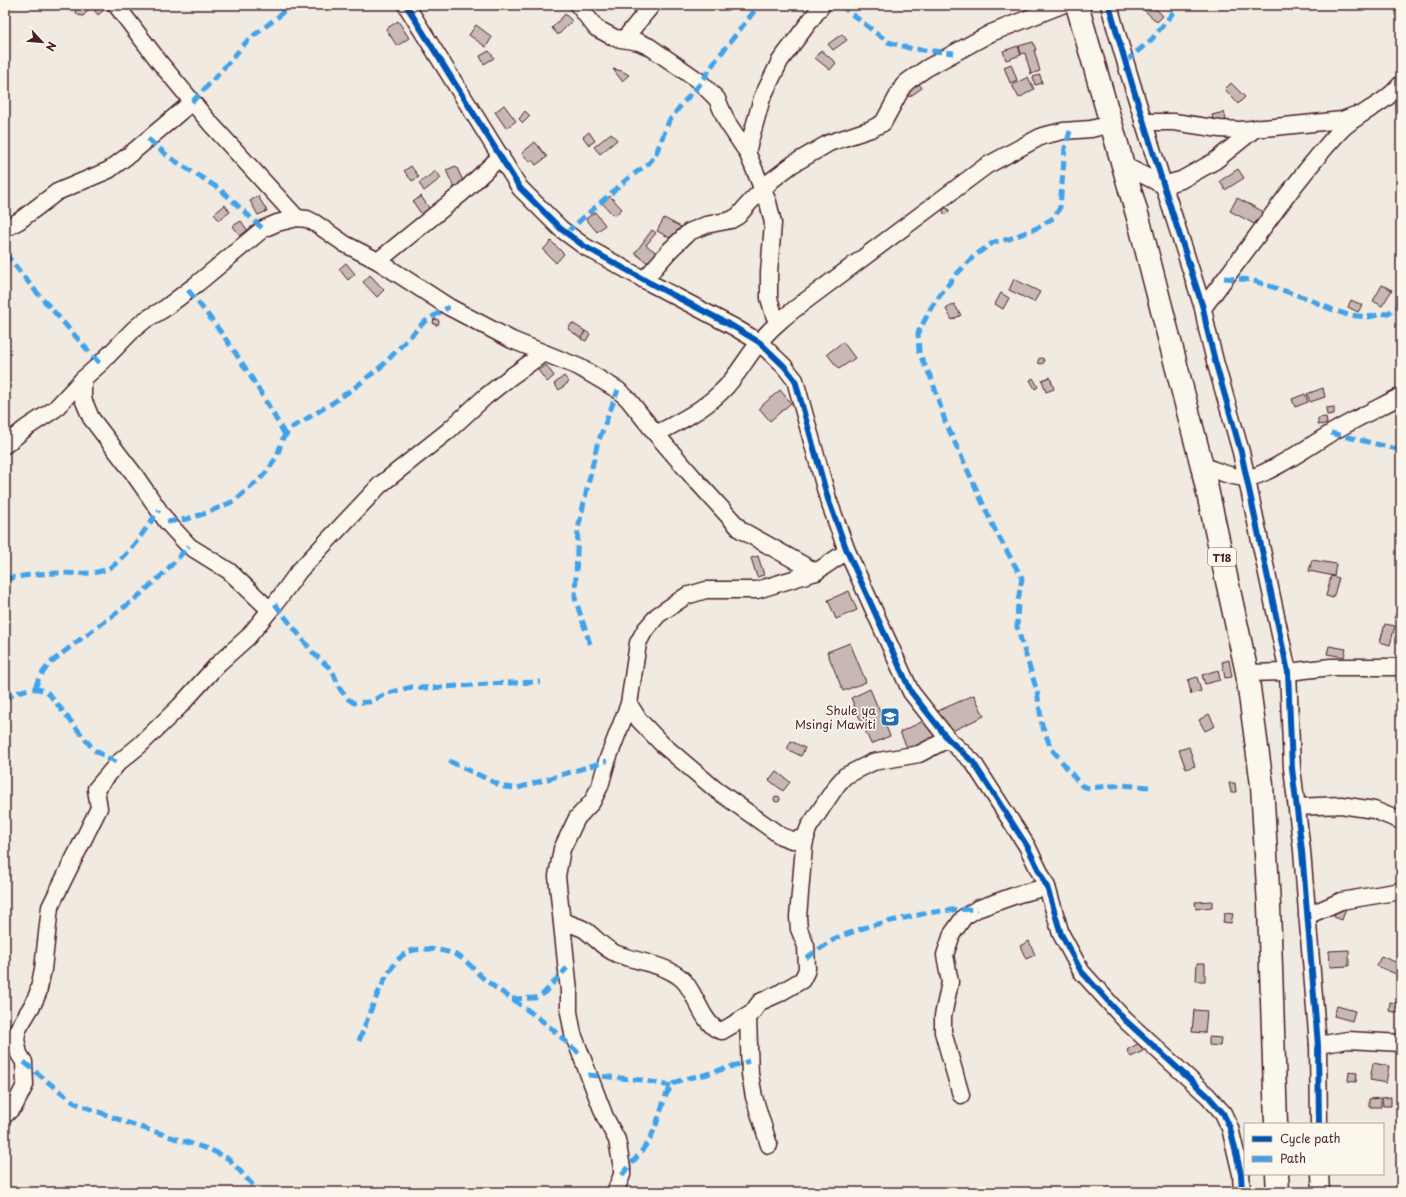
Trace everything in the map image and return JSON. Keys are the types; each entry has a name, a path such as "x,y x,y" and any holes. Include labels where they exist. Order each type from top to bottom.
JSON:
{"highway":[{"name":"T18","path":"1076,5 1139,221 1202,466 1247,673 1262,793 1269,906 1276,1123"},
{"path":"1277,1175 1278,1192"}],"street":[{"path":"116,5 192,102 297,218"},
{"path":"406,5 520,188 561,229 584,246 759,342 787,369 795,380 828,499 847,551 911,692 948,739 973,762 1027,846 1046,887 1061,934 1080,971 1125,1020 1208,1096 1223,1113 1230,1128 1241,1174 1242,1192"},
{"path":"578,5 596,28 608,35 650,46 699,81 717,99 727,122 747,152 768,202 773,223 769,298 774,315 779,322"},
{"path":"624,39 652,5"},
{"path":"747,152 762,98 777,67 822,5"},
{"path":"644,280 670,250 689,232 706,225 731,220 738,216 772,180 794,164 829,143 883,123 903,86 927,68 991,32 1062,5"},
{"path":"1109,5 1143,122 1203,308 1207,329 1242,452 1288,672 1292,768 1302,851 1318,1045 1319,1123"},
{"path":"1143,122 1174,122 1228,130 1275,128 1342,120 1365,111 1384,101 1401,84"},
{"path":"5,226 8,227 19,221 56,192 109,170 134,152 192,102"},
{"path":"1203,308 1292,186 1346,126 1365,111"},
{"path":"656,434 701,409 722,392 743,366 759,342 779,322 986,166 1042,136 1063,131 1111,124"},
{"path":"1123,165 1163,185 1181,180 1215,161 1256,128"},
{"path":"378,261 462,193 501,156"},
{"path":"5,445 26,428 55,409 133,330 198,283 262,228 277,222 297,218 307,219 345,244 378,261 449,307 512,340 579,367 618,390 628,399 693,477 741,530 816,572"},
{"path":"5,1115 15,1105 25,1085 24,1062 19,1054 16,1039 18,1029 38,994 43,969 50,907 98,808 96,789 118,763 145,740 180,706 219,663 248,637 299,571 380,485 448,431 485,397 544,353"},
{"path":"83,379 83,399 91,418 134,474 167,522 189,546 229,571 270,610"},
{"path":"1202,466 1231,475 1247,478 1267,470 1331,433 1401,396"},
{"path":"614,1192 622,1175 617,1140 605,1117 573,1034 569,1012 569,991 557,876 562,849 577,818 592,802 600,786 607,761 629,704 638,643 645,630 658,615 686,596 706,590 756,590 816,572 847,551"},
{"path":"1247,673 1288,672 1331,667 1401,666"},
{"path":"629,704 639,720 662,744 714,789 781,836 792,840 806,838"},
{"path":"562,921 584,930 612,952 670,971 682,979 690,988 705,1017 716,1030 722,1031 749,1015 760,1002 778,994 802,980 806,972 806,946 799,929 798,917 806,838 809,827 837,785 845,776 874,762 919,754 948,739"},
{"path":"1297,808 1341,806 1374,810 1401,821"},
{"path":"961,1094 943,1032 943,1016 950,982 945,955 952,934 964,918 977,909 1019,894 1046,887"},
{"path":"1307,916 1341,901 1401,891"},
{"path":"749,1015 747,1022 750,1074 754,1097 769,1145"},
{"path":"1318,1045 1348,1040 1401,1042"},
{"path":"1320,1175 1321,1192"}],"building":[{"path":"75,5 87,5 88,11 83,16 78,15 75,11"},
{"path":"100,5 104,10 98,15 91,6"},
{"path":"1146,5 1152,5 1163,16 1157,22 1143,9"},
{"path":"565,14 572,21 558,35 552,28"},
{"path":"398,21 409,38 397,46 386,29"},
{"path":"476,25 492,37 486,47 469,35"},
{"path":"842,34 847,40 833,50 828,44"},
{"path":"1033,42 1040,71 1031,74 1025,53 1021,54 1019,46"},
{"path":"1018,46 1021,55 1006,60 1003,51"},
{"path":"821,50 836,63 830,70 815,58"},
{"path":"489,51 494,58 484,64 480,56"},
{"path":"1011,64 1017,80 1010,83 1004,67"},
{"path":"613,69 622,71 629,75 622,81"},
{"path":"1040,75 1042,83 1035,85 1033,77"},
{"path":"1028,77 1034,89 1019,98 1012,85"},
{"path":"917,81 922,88 909,97 904,89"},
{"path":"1231,83 1245,97 1238,104 1225,89"},
{"path":"504,105 516,121 506,128 495,112"},
{"path":"525,111 530,116 523,123 519,119"},
{"path":"1224,112 1226,120 1214,123 1212,115"},
{"path":"589,132 595,141 589,145 583,137"},
{"path":"611,133 617,140 600,154 594,147"},
{"path":"535,142 547,157 536,165 532,160 530,162 522,153"},
{"path":"411,166 419,177 412,181 404,171"},
{"path":"456,166 464,183 454,188 446,170"},
{"path":"1238,169 1244,178 1225,190 1220,181"},
{"path":"436,171 441,178 424,191 419,183"},
{"path":"258,196 267,211 258,215 250,201"},
{"path":"421,196 431,211 423,216 413,202"},
{"path":"610,196 622,209 614,216 602,203"},
{"path":"1237,198 1268,214 1260,227 1230,211"},
{"path":"225,205 230,212 219,220 214,214"},
{"path":"946,208 949,211 946,214 943,211"},
{"path":"595,212 605,225 597,232 586,219"},
{"path":"664,218 681,227 674,240 657,231"},
{"path":"241,221 248,231 240,236 233,226"},
{"path":"652,230 656,233 646,245 662,257 654,268 635,253"},
{"path":"551,241 564,254 556,263 543,250"},
{"path":"346,263 355,274 348,280 339,269"},
{"path":"370,275 384,290 377,297 363,282"},
{"path":"1014,279 1040,292 1034,302 1009,290"},
{"path":"1382,285 1392,290 1382,306 1373,301"},
{"path":"1001,293 1009,298 1003,309 995,304"},
{"path":"1351,300 1362,305 1358,312 1348,307"},
{"path":"954,304 961,315 952,320 946,309"},
{"path":"436,319 439,322 436,325 433,322"},
{"path":"572,323 585,331 581,338 568,329"},
{"path":"585,331 590,334 586,341 581,339"},
{"path":"843,342 855,358 839,369 827,354"},
{"path":"1041,358 1044,361 1041,364 1038,361"},
{"path":"546,365 554,376 547,382 538,370"},
{"path":"564,376 569,382 559,390 554,384"},
{"path":"1050,377 1054,389 1046,392 1042,380"},
{"path":"1033,378 1038,387 1035,389 1030,380"},
{"path":"1323,388 1325,397 1310,402 1307,394"},
{"path":"780,390 791,403 770,421 759,408"},
{"path":"1305,394 1308,402 1295,407 1292,399"},
{"path":"1334,407 1334,414 1327,415 1326,408"},
{"path":"1326,417 1327,424 1318,425 1318,418"},
{"path":"758,556 764,575 757,577 751,558"},
{"path":"1312,560 1336,564 1334,576 1309,571"},
{"path":"1331,576 1339,578 1333,598 1326,596"},
{"path":"849,591 857,610 836,619 828,600"},
{"path":"1398,609 1401,611 1401,621 1394,618"},
{"path":"1385,624 1395,626 1390,645 1380,642"},
{"path":"850,643 866,682 843,691 827,652"},
{"path":"1329,646 1346,649 1344,657 1327,654"},
{"path":"1229,660 1232,677 1225,678 1222,662"},
{"path":"1218,670 1220,680 1205,684 1202,675"},
{"path":"1197,677 1201,691 1191,694 1188,680"},
{"path":"870,689 890,736 871,744 851,698"},
{"path":"974,695 984,716 948,733 938,711"},
{"path":"1209,714 1215,726 1205,731 1199,720"},
{"path":"930,718 940,738 909,752 900,732"},
{"path":"791,741 805,748 801,756 787,749"},
{"path":"1189,747 1195,766 1186,769 1179,750"},
{"path":"776,771 790,782 783,791 769,780"},
{"path":"1229,783 1235,783 1236,792 1231,792"},
{"path":"777,796 780,799 777,802 774,799"},
{"path":"1212,901 1212,907 1196,909 1195,902"},
{"path":"1338,905 1346,908 1342,920 1334,917"},
{"path":"1225,913 1233,914 1231,923 1223,922"},
{"path":"1029,941 1035,955 1026,959 1020,946"},
{"path":"1349,950 1349,966 1330,967 1329,951"},
{"path":"1381,956 1400,964 1396,974 1377,966"},
{"path":"1197,963 1205,963 1205,981 1196,981"},
{"path":"1390,1002 1401,1004 1401,1013 1389,1011"},
{"path":"1337,1006 1355,1011 1352,1021 1334,1016"},
{"path":"1194,1010 1207,1011 1205,1033 1192,1032"},
{"path":"1209,1037 1221,1038 1220,1046 1209,1045"},
{"path":"1139,1043 1143,1051 1131,1057 1127,1050"},
{"path":"1373,1063 1389,1066 1386,1083 1370,1080"},
{"path":"1349,1072 1357,1073 1356,1082 1348,1081"},
{"path":"1391,1097 1391,1106 1383,1106 1382,1098"},
{"path":"1381,1098 1381,1107 1369,1107 1369,1099"}],"marked path":[{"path":"192,102 248,40 279,16 289,5"},
{"path":"566,233 626,180 649,163 655,156 669,121 701,83 716,60 759,5"},
{"path":"840,5 888,42 913,49 954,53"},
{"path":"1125,62 1152,39 1179,5"},
{"path":"1070,131 1065,148 1060,207 1055,217 1037,228 1009,239 994,242 974,256 954,277 932,306 918,333 919,353 932,380 945,421 995,530 1022,578 1018,601 1017,627 1037,691 1042,725 1051,748 1082,786 1089,788 1122,785 1149,787"},
{"path":"148,139 169,157 221,190 263,229"},
{"path":"5,230 8,227"},
{"path":"5,253 33,288 100,364"},
{"path":"1224,278 1251,280 1306,298 1348,315 1368,317 1388,313 1401,305"},
{"path":"188,290 216,325 240,360 285,435"},
{"path":"167,522 187,519 209,512 234,501 258,481 269,469 277,456 283,438 293,427 334,402 358,385 383,365 423,323 449,307"},
{"path":"590,644 575,598 578,529 597,445 618,390"},
{"path":"1331,433 1401,450"},
{"path":"5,579 57,573 90,573 106,570 113,566 130,550 159,510"},
{"path":"35,688 39,678 49,664 134,600 163,574 189,546"},
{"path":"275,604 314,654 332,670 340,689 348,699 354,703 369,702 388,693 412,687 428,688 540,682"},
{"path":"5,700 21,691 33,689 44,691 49,694 94,750 118,763"},
{"path":"449,761 504,787 518,788 607,761"},
{"path":"806,958 836,938 869,926 927,913 977,909"},
{"path":"359,1041 377,995 396,962 408,952 430,949 451,953 464,960 484,979 541,1020 580,1054"},
{"path":"512,999 535,998 543,994 567,968"},
{"path":"622,1175 650,1139 666,1095 673,1084 683,1079 704,1075 749,1061"},
{"path":"24,1062 75,1103 131,1124 211,1150 229,1159 259,1192"},
{"path":"588,1075 642,1080 671,1086"}],"cycle path":[{"path":"406,5 520,188 561,229 584,246 759,342 784,366 795,380 828,499 847,551 911,692 948,739 973,762 1027,846 1047,887 1061,934 1081,971 1125,1020 1208,1096 1223,1113 1230,1128 1241,1174 1242,1192"},
{"path":"1109,5 1143,119 1203,308 1215,361 1241,452 1288,672 1292,768 1302,851 1318,1045 1319,1123"}],"place":[{"name":"Shule ya Msingi Mawiti","path":"890,717"}]}
